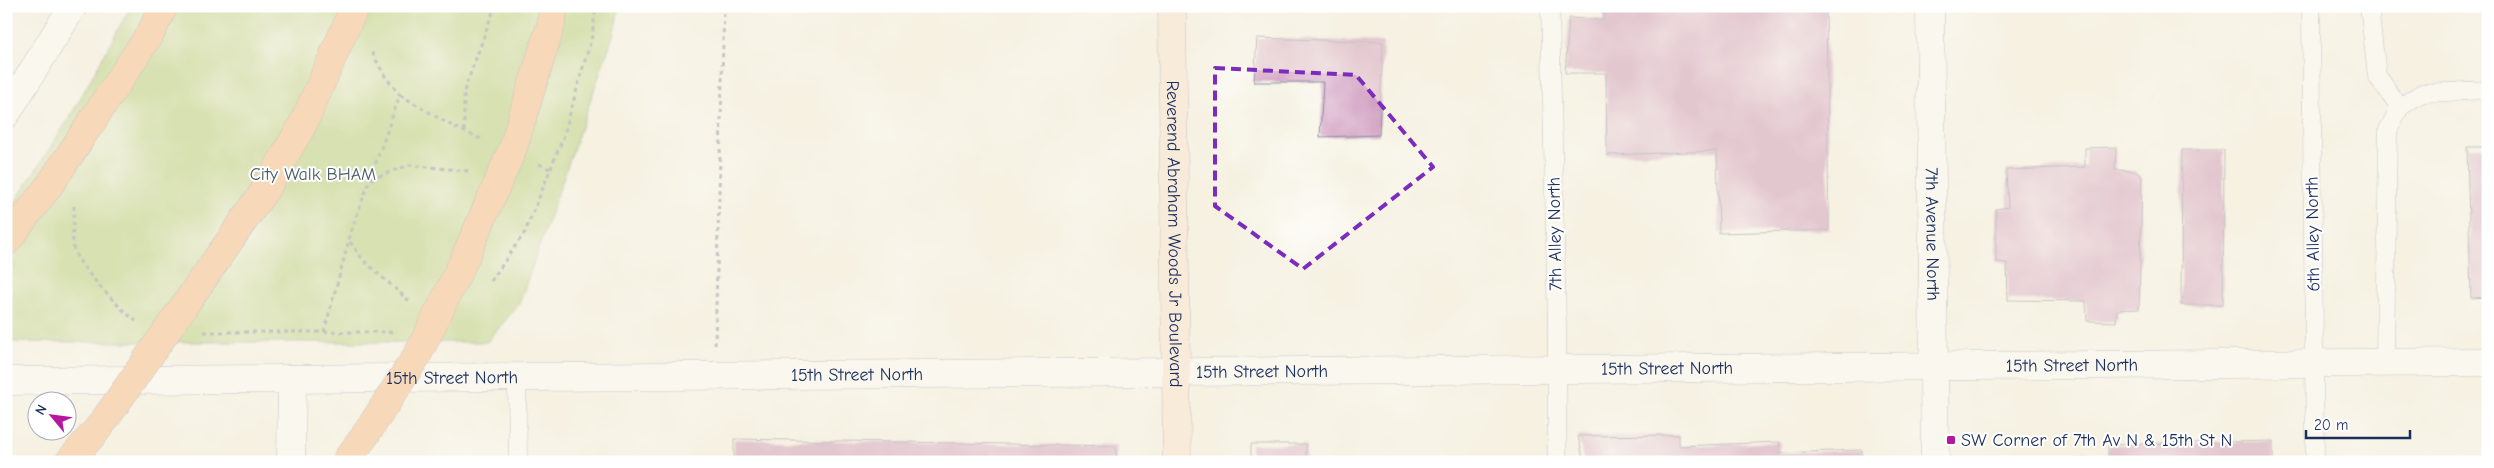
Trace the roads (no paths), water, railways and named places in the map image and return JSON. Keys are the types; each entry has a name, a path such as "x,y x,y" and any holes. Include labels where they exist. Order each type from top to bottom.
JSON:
{"highway":[{"path":"6,242 56,175 151,32 164,6"},
{"path":"69,462 101,425 265,190 304,122 355,6"},
{"path":"345,462 364,437 418,354 463,262 513,148 551,24 554,6"}],"main road":[{"name":"Reverend Abraham Woods Jr Boulevard","path":"1172,6 1177,462"}],"street":[{"path":"6,114 73,6"},
{"name":"7th Avenue North","path":"1930,6 1934,462"},
{"name":"15th Street North","path":"6,381 2488,362"},
{"path":"291,462 292,379"}],"lane":[{"name":"7th Alley North","path":"1550,6 1557,462"},
{"name":"6th Alley North","path":"2311,6 2315,462"},
{"path":"2369,6 2377,76 2400,107"},
{"path":"2385,362 2386,159 2388,130 2400,107 2422,93 2488,90"},
{"path":"517,377 518,462"}],"place":[{"name":"SW Corner of 7th Av N & 15th St N","path":"1951,440"}],"park label":[{"name":"City Walk BHAM","path":"313,174"}]}
